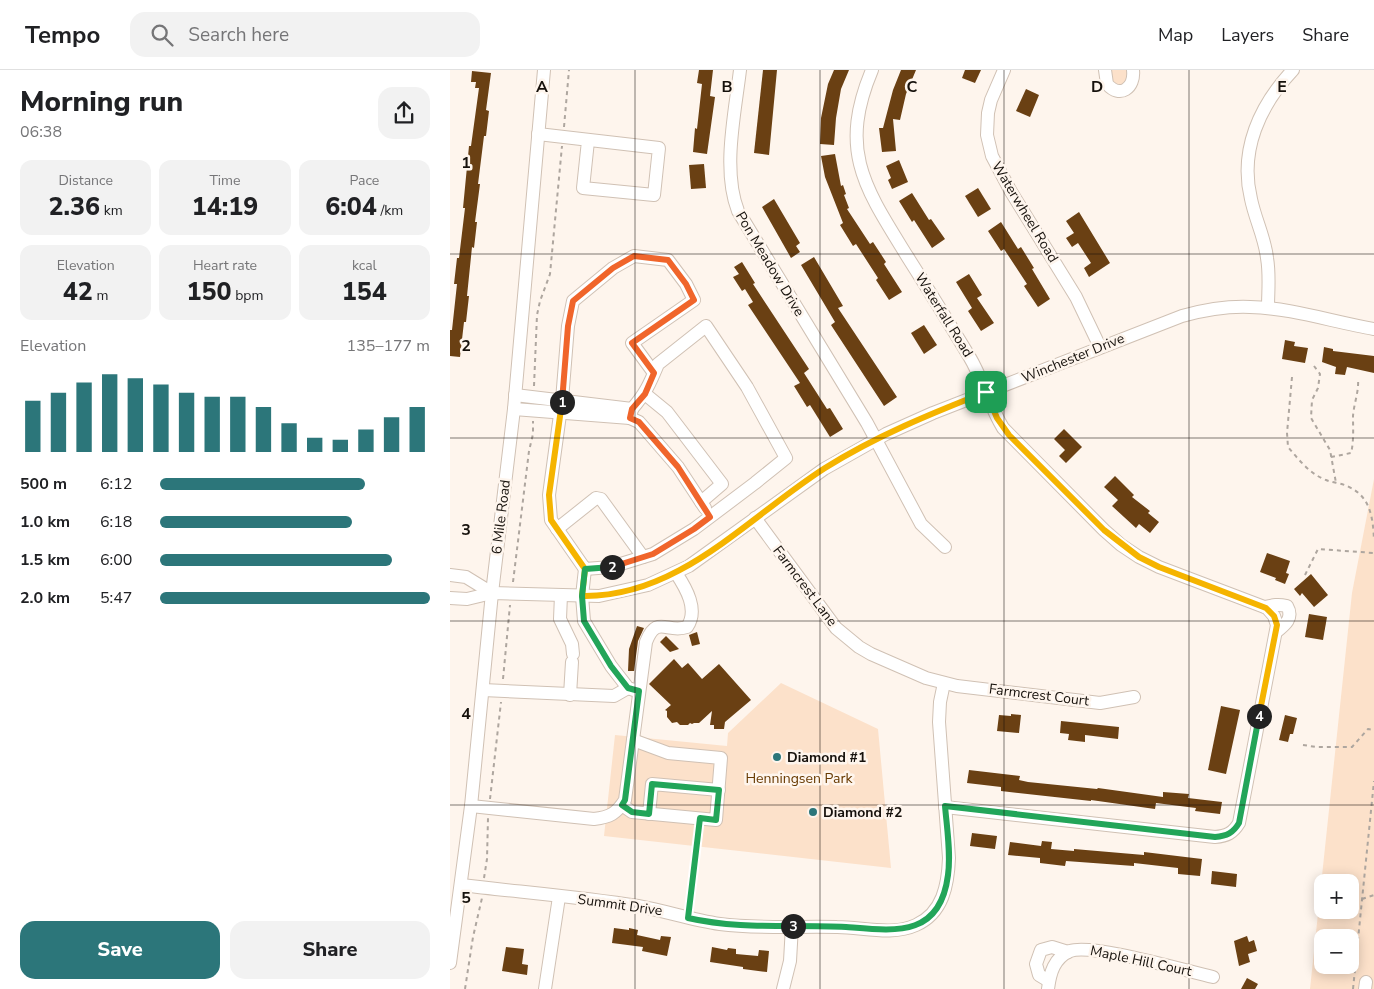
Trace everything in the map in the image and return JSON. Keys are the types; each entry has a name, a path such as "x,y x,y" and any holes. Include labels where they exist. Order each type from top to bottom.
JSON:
{"street":[{"name":"6 Mile Road","path":"450,963 453,918 461,885 471,806 492,593 516,395 544,70"},
{"name":"Pon Meadow Drive","path":"740,70 730,168 730,184 734,202 742,220 876,439 921,524 945,547"},
{"name":"Waterfall Road","path":"872,70 862,97 857,126 858,152 862,174 868,191 973,362 997,418 1009,435 1104,530 1139,557 1159,567 1264,607 1273,614 1276,620 1276,632 1239,823 1227,835 1215,837 945,806"},
{"name":"Waterwheel Road","path":"1004,70 991,100 988,113 987,135 992,156 1010,190 1076,297 1100,347"},
{"path":"1105,70 1107,84 1114,90 1126,90 1132,85 1134,78 1133,70"},
{"path":"1268,308 1269,277 1267,258 1248,184 1250,147 1256,124 1276,90 1293,70"},
{"path":"538,134 660,148 654,195 583,188 588,141"},
{"path":"634,689 611,666 584,621 582,596 585,569 551,520 549,495 561,406 568,326 573,301 613,268 634,256 668,260 686,284 694,300 632,343 654,373"},
{"name":"Winchester Drive","path":"450,598 467,599 492,593 599,596 648,585 676,573 706,555 824,469 876,439 933,413 986,392 1167,321 1197,312 1230,307 1268,308 1374,329"},
{"path":"585,569 611,567 653,554 694,529 786,458 747,386 706,326 658,364 645,394 631,414"},
{"path":"645,394 667,412 722,484 701,502"},
{"path":"516,395 534,397 561,406 631,414 678,467 710,517"},
{"path":"514,409 533,411 561,406"},
{"path":"557,529 596,498 601,499 643,557"},
{"name":"Farmcrest Lane","path":"755,518 829,620 845,637 871,654 926,678 944,683"},
{"path":"471,806 594,819 607,817 619,810 625,800 633,740 634,689 649,633 656,627 661,626 680,630 690,624 692,615 687,592 676,573"},
{"name":"Winchester Drive","path":"450,576 466,577 492,593"},
{"path":"561,595 560,619 572,644 570,695"},
{"name":"Farmcrest Court","path":"944,683 1100,702 1134,697"},
{"name":"Summit Drive","path":"461,885 639,906 719,924 839,927 895,931 915,926 936,910 942,899 948,874 949,858 939,722 940,702 944,683"},
{"path":"483,690 614,696 634,689"},
{"path":"622,805 632,812 716,820 721,758 668,753 633,740"},
{"path":"649,814 652,784 719,790"},
{"path":"545,989 559,896"},
{"path":"783,989 790,961 792,926"},
{"name":"Maple Hill Court","path":"1049,985 1040,975 1036,964 1040,950 1052,947 1068,952 1084,949 1119,955 1213,978"},
{"name":"Maple Hill Court","path":"1049,985 1055,963 1068,952"}],"path":[{"path":"534,397 538,314 540,301 550,274 569,70"},
{"path":"1314,366 1320,374 1318,388 1312,400 1311,418 1330,450 1336,483"},
{"path":"1292,376 1287,432 1288,447 1312,473 1327,481 1349,487 1359,493 1366,502 1373,522 1374,540"},
{"path":"1331,457 1351,453 1353,418 1359,388 1358,379"},
{"path":"465,989 484,888 487,859 488,808 529,451 533,434 533,411"},
{"path":"1305,575 1318,549 1374,553"},
{"path":"1302,745 1316,748 1352,746 1368,729 1374,730"},
{"path":"1353,989 1374,781"},
{"path":"688,918 700,818"},
{"path":"1362,900 1374,895"}],"green space":[{"path":"1110,70 1128,70 1129,76 1124,84 1120,85 1112,82"},
{"path":"1374,479 1374,989 1310,989 1314,951 1314,974 1359,974 1359,929 1316,929 1317,919 1359,919 1359,874 1322,874 1352,593"},
{"name":"Henningsen Park","path":"781,683 878,729 891,868 604,836 615,735 727,746 728,733"}],"building":[{"path":"699,70 713,70 710,96 715,97 707,154 693,152 702,84 697,83"},
{"path":"763,70 777,70 769,155 754,153"},
{"path":"834,70 849,70 841,89 834,145 820,144 821,118 828,84"},
{"path":"901,70 916,70 906,94 900,120 893,119 896,151 882,152 879,128 883,128 893,90"},
{"path":"965,70 981,70 975,83 962,78"},
{"path":"472,71 491,73 486,110 489,111 478,184 480,184 475,222 477,222 474,248 472,247 467,296 469,296 460,357 450,356 450,330 452,330 457,284 454,284 465,208 463,208 469,146 471,146 479,88 475,88 476,82 471,82"},
{"path":"1026,89 1039,95 1030,117 1016,111"},
{"path":"835,154 841,186 843,185 846,194 844,195 849,208 847,209 870,244 873,242 886,262 884,264 902,292 889,300 876,280 878,278 856,244 853,246 840,225 843,223 825,177 821,156"},
{"path":"899,160 908,182 892,189 888,180 891,178 886,166"},
{"path":"704,164 706,188 691,189 689,165"},
{"path":"978,188 991,209 978,217 965,196"},
{"path":"912,193 929,220 931,219 945,239 932,248 899,201"},
{"path":"774,199 800,243 796,246 800,252 791,258 762,207"},
{"path":"1079,212 1110,263 1089,277 1084,268 1091,263 1078,243 1072,247 1066,238 1074,233 1066,221"},
{"path":"1001,222 1018,249 1021,247 1050,299 1038,307 1024,286 1027,284 1004,249 1001,251 988,231"},
{"path":"814,257 843,306 838,308 897,397 884,406 831,325 835,322 801,265"},
{"path":"742,262 755,283 753,284 809,369 804,373 827,409 830,408 843,429 830,437 810,405 807,407 794,386 800,383 748,305 753,302 745,289 742,291 733,277 739,274 734,267"},
{"path":"969,274 982,295 977,298 994,323 981,331 968,311 972,308 956,282"},
{"path":"924,325 937,345 924,354 911,333"},
{"path":"1285,340 1295,342 1294,346 1308,348 1305,363 1282,359"},
{"path":"1324,347 1333,349 1333,351 1374,356 1374,373 1347,367 1345,375 1335,374 1336,367 1322,362"},
{"path":"1064,429 1082,447 1066,463 1059,456 1065,450 1054,439"},
{"path":"1115,476 1134,495 1132,497 1150,511 1148,513 1159,522 1150,533 1139,524 1136,528 1112,506 1118,500 1104,487"},
{"path":"1267,553 1290,561 1286,573 1289,574 1285,584 1275,580 1276,578 1260,572"},
{"path":"1311,574 1328,595 1314,607 1302,593 1300,596 1294,589"},
{"path":"1309,614 1327,617 1323,640 1305,637"},
{"path":"637,626 644,628 638,641 634,671 628,671 629,649"},
{"path":"697,632 700,644 692,646 689,635"},
{"path":"666,636 679,649 670,652 660,642"},
{"path":"674,659 682,668 688,663 702,679 719,664 751,700 725,722 724,729 714,729 714,725 710,725 712,711 699,723 680,725 677,722 672,723 667,717 667,711 665,710 671,705 649,684"},
{"path":"1221,706 1240,710 1226,774 1208,770"},
{"path":"1011,714 1021,715 1019,733 997,731 999,715 1011,716"},
{"path":"1285,715 1297,718 1293,734 1290,734 1288,742 1279,740"},
{"path":"1061,721 1119,727 1118,739 1085,735 1085,742 1068,740 1069,734 1060,733"},
{"path":"969,770 1020,776 1019,780 1028,782 1098,788 1163,797 1163,792 1189,794 1188,798 1222,802 1220,814 1195,811 1196,808 1156,803 1155,809 1091,800 1001,791 1001,787 967,783"},
{"path":"972,833 997,836 995,849 970,846"},
{"path":"1042,841 1052,842 1051,849 1144,855 1144,852 1202,859 1200,876 1178,874 1178,868 1134,863 1134,866 1066,861 1065,866 1040,863 1040,858 1008,855 1010,842 1041,846"},
{"path":"1212,871 1237,874 1236,887 1211,884"},
{"path":"614,928 638,930 637,935 660,940 661,936 671,937 667,956 642,951 643,947 612,943"},
{"path":"1247,936 1249,942 1254,940 1257,951 1248,954 1250,962 1239,966 1234,941"},
{"path":"506,947 524,949 522,964 528,965 527,975 502,971"},
{"path":"712,947 727,950 728,948 736,949 736,954 758,956 759,950 769,951 767,972 710,962"},
{"path":"1247,978 1258,984 1255,989 1241,989"}],"place":[{"name":"Diamond #1","path":"777,757"},
{"name":"Diamond #2","path":"813,812"}],"route":[{"path":"986,392 886,434 850,453 806,481 706,555 676,573 648,585 619,593 582,596 585,569 551,520 549,495 562,400 568,326 573,301 613,268 634,256 668,260 686,284 694,300 632,343 654,373 645,394 632,409 630,418 639,422 678,467 710,517 653,554 611,567 585,569 582,596 584,621 611,666 628,688 639,691 625,800 622,805 632,812 649,814 652,784 719,790 716,820 700,818 688,918 719,924 746,926 839,927 895,931 915,926 936,910 946,887 949,858 945,806 1215,837 1231,833 1239,823 1276,632 1277,625 1273,614 1266,608 1159,567 1139,557 1121,544 1104,530 1009,435 997,418 986,392"}]}
